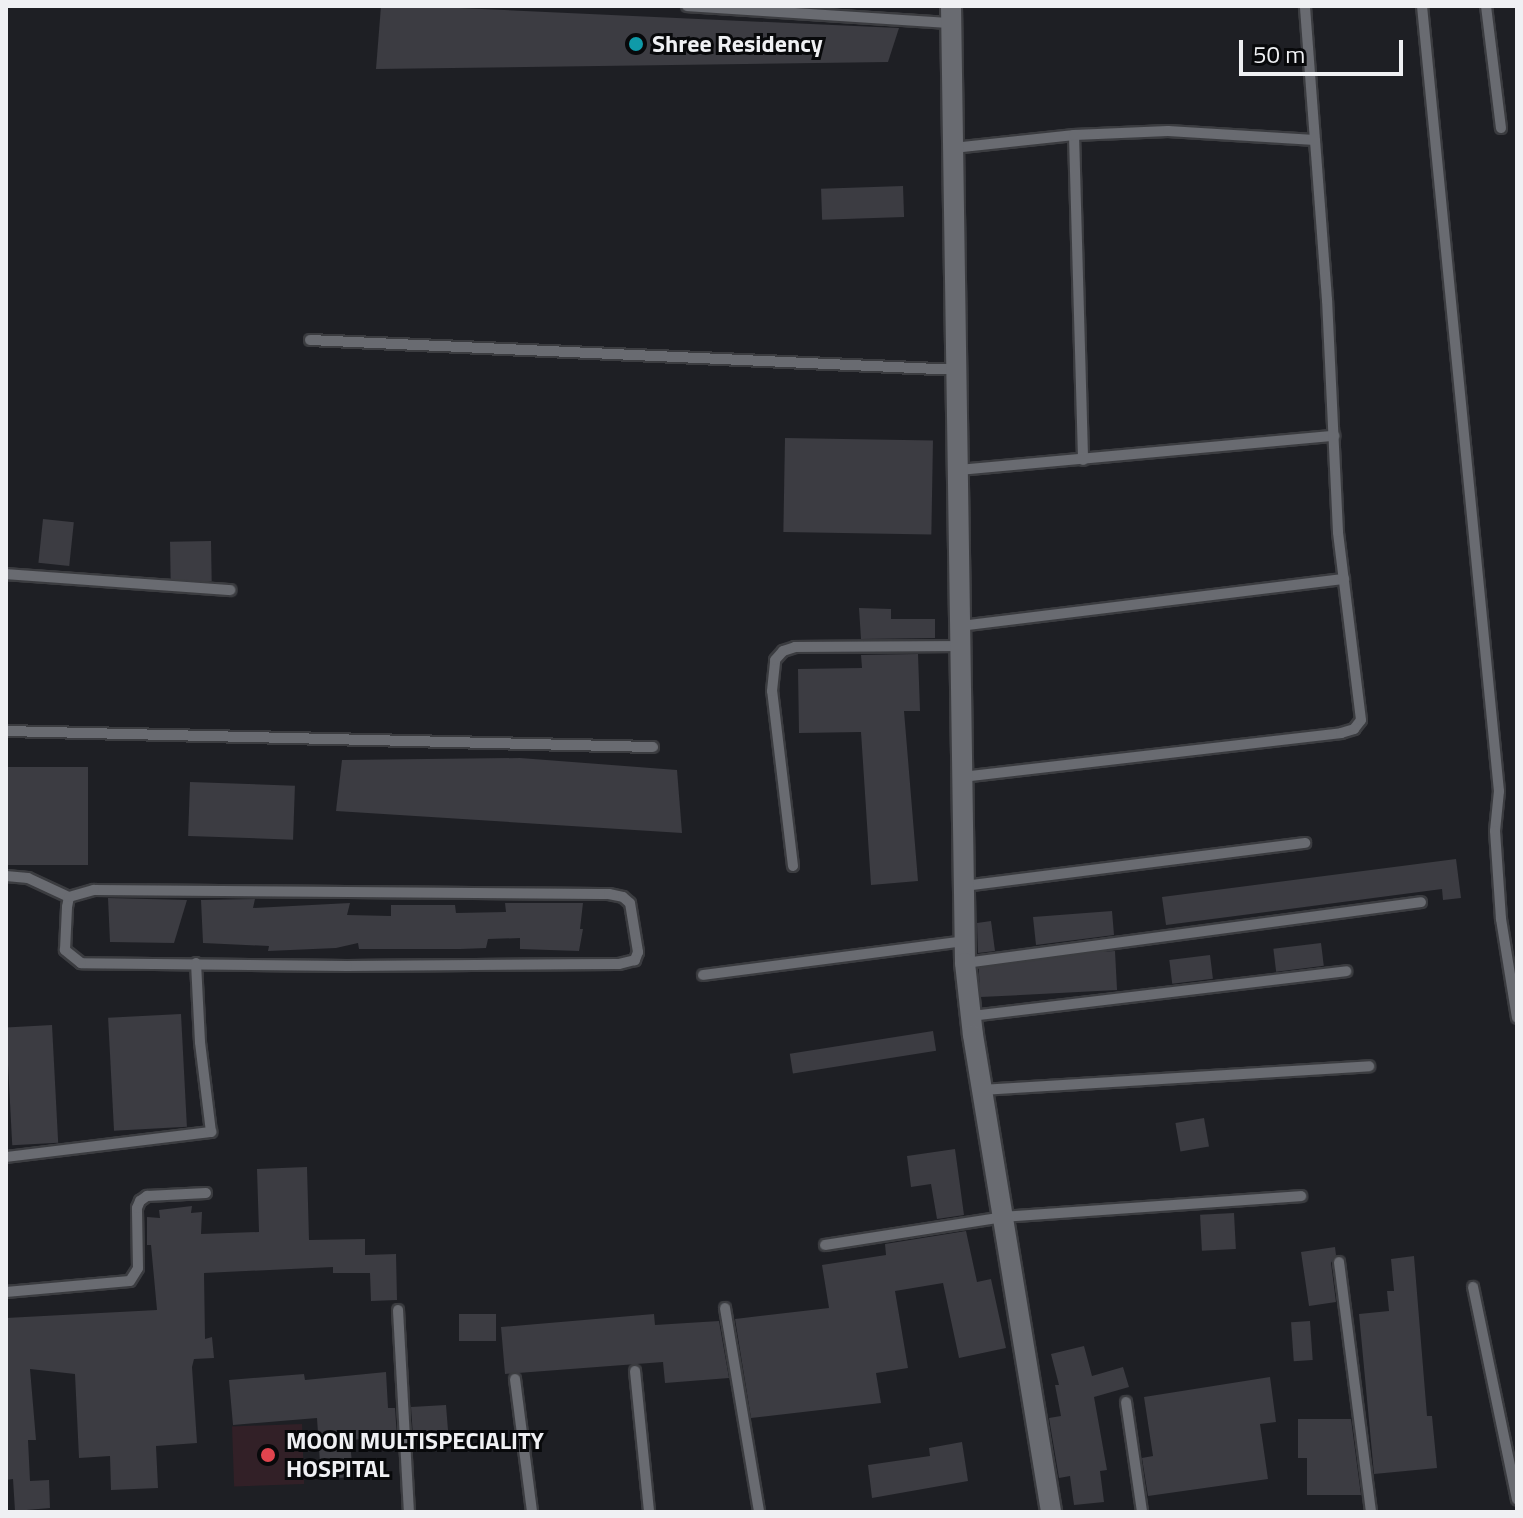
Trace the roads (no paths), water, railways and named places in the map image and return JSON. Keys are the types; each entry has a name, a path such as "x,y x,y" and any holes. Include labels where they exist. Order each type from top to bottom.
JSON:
{"street":[{"path":"951,14 965,963 982,1090 1051,1512"}],"lane":[{"path":"687,6 951,14"},
{"path":"962,777 1354,729 1361,720 1344,579 1305,6"},
{"path":"1422,6 1499,791 1495,831 1501,919 1517,1018"},
{"path":"1486,6 1501,128"},
{"path":"953,148 1074,135 1168,131 1315,140"},
{"path":"1074,135 1083,460"},
{"path":"310,340 957,370"},
{"path":"958,470 1334,436"},
{"path":"6,574 230,590"},
{"path":"793,866 772,691 775,660 795,647 960,636 1344,579"},
{"path":"6,731 653,747"},
{"path":"964,886 1305,843"},
{"path":"6,876 28,878 69,897 94,890 609,894 623,897 630,903 638,952 635,960 619,964 98,964 74,961 65,950 69,897"},
{"path":"965,963 1421,902"},
{"path":"703,975 965,941"},
{"path":"6,1157 211,1132 200,1042 196,963"},
{"path":"971,1016 1346,971"},
{"path":"982,1090 1369,1066"},
{"path":"6,1292 130,1281 138,1268 137,1208 140,1201 147,1196 206,1193"},
{"path":"825,1245 1003,1217 1301,1196"},
{"path":"1339,1262 1371,1512"},
{"path":"1473,1287 1517,1499"},
{"path":"725,1308 759,1512"},
{"path":"398,1310 409,1512"},
{"path":"635,1371 649,1512"},
{"path":"515,1379 532,1512"},
{"path":"1126,1402 1142,1512"}],"place":[{"name":"Shree Residency","path":"636,44"},
{"name":"MOON MULTISPECIALITY HOSPITAL","path":"268,1455"}]}
